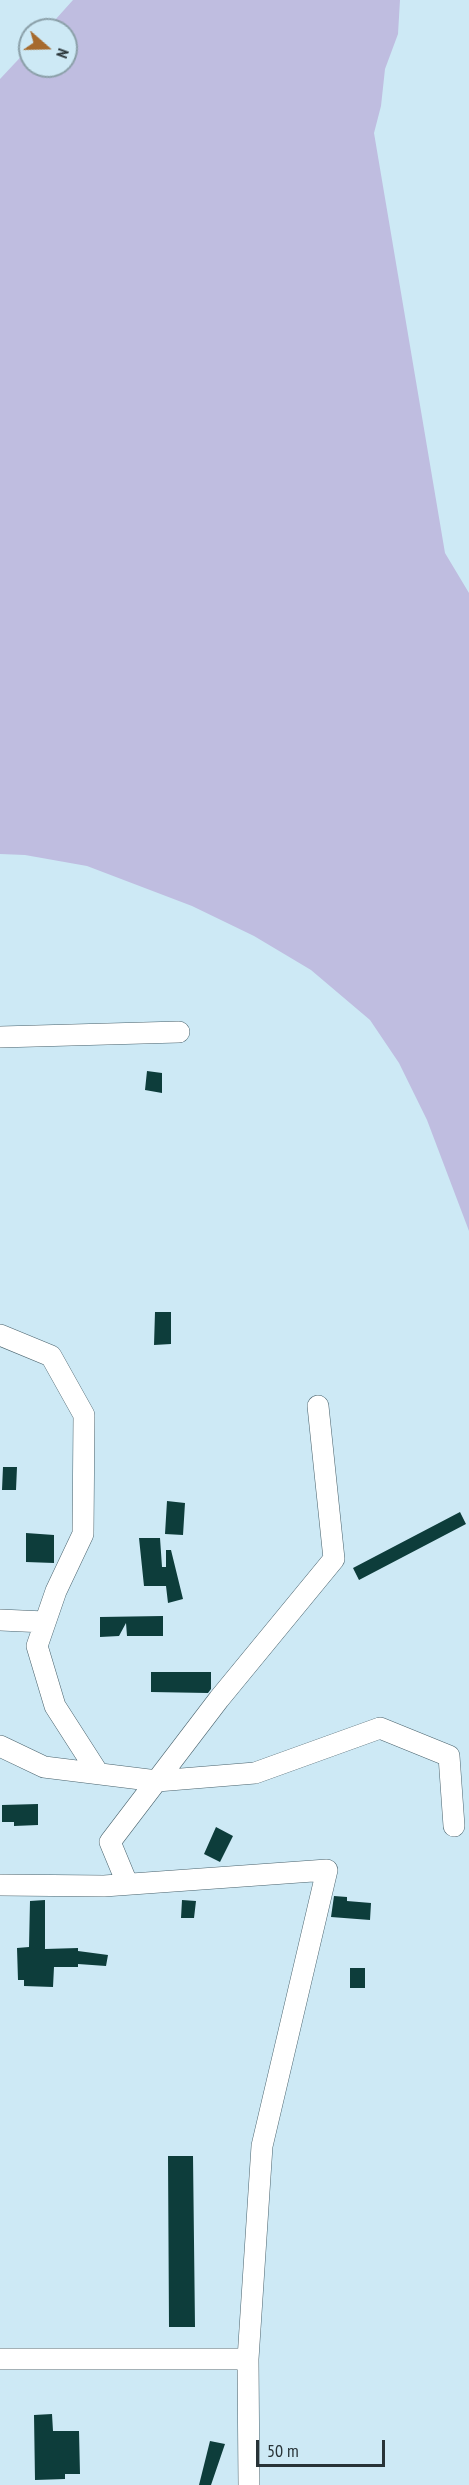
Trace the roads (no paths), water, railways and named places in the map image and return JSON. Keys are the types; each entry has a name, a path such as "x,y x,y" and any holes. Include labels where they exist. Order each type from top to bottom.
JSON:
{"street":[{"path":"0,1037 179,1032"},
{"path":"0,1335 51,1356 84,1415 83,1534 56,1591 37,1646 55,1706 98,1773"},
{"path":"127,1882 110,1842 334,1559 318,1406"},
{"path":"0,1620 45,1622"},
{"path":"0,1746 44,1767 157,1781 255,1773 380,1728 448,1756 454,1826"},
{"path":"0,1885 104,1886 127,1882 327,1870 262,2146 249,2359 249,2485"},
{"path":"0,2359 249,2359"}],"water":[{"path":"73,0 400,0 398,34 385,69 381,106 374,133 445,553 469,593 469,1231 427,1120 399,1063 370,1020 311,970 254,936 192,906 87,866 25,855 0,854 0,79 18,60 18,78 78,78 78,18 57,18"}]}
